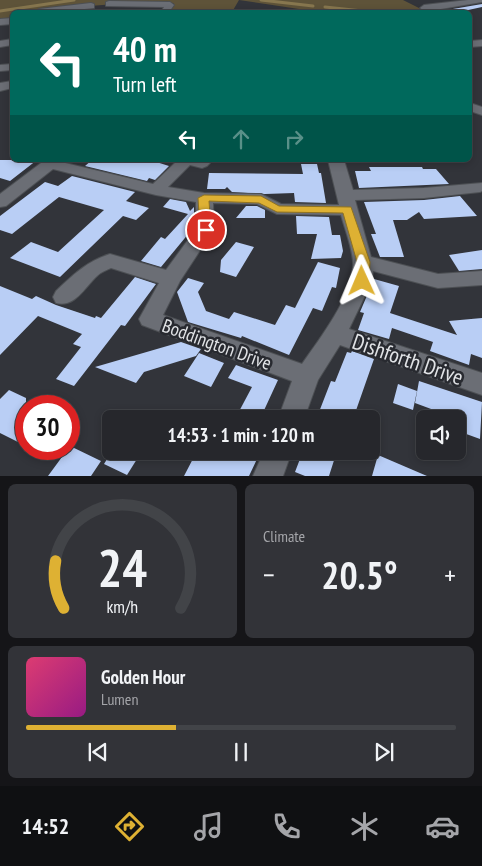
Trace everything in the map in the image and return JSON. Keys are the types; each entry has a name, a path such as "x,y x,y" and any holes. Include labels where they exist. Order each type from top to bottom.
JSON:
{"street":[{"path":"425,8 444,7 482,0"},
{"path":"109,4 170,5 166,10"},
{"path":"56,10 91,6"},
{"path":"0,202 53,162 156,190 204,198 261,200 277,209 480,187"},
{"path":"156,190 185,162"},
{"path":"197,162 202,163"},
{"path":"294,410 307,376 335,334 362,281 364,262 337,162"},
{"name":"Boddington Drive","path":"204,198 206,230 170,279 150,319 307,376"},
{"path":"64,297 92,269 110,261 170,279"},
{"path":"364,262 438,281 482,278"},
{"name":"Dishforth Drive","path":"335,334 482,384"}],"shaded area":[{"path":"0,0 239,0 233,10 167,10 174,3 134,3 48,10 10,10 10,18 0,21"},
{"path":"239,0 403,0 423,10 306,10"}],"building":[{"path":"482,4 482,7 468,10 447,10"},
{"path":"0,160 34,162 10,181 0,178"},
{"path":"90,162 156,162 169,166 155,180 149,178 147,181 85,166"},
{"path":"301,164 317,164 319,173 321,173 326,203 295,202 294,193 232,192 227,187 225,189 207,189 209,173 303,174"},
{"path":"369,167 422,167 423,169 436,169 449,184 359,188 355,171 371,171"},
{"path":"72,176 135,192 126,201 149,208 136,220 123,216 60,277 10,258 31,242 58,252 104,210 59,197 12,234 0,230 0,216 45,182 58,186"},
{"path":"460,196 477,216 424,219 419,212 407,220 393,220 404,257 380,257 371,234 376,234 364,202 424,200"},
{"path":"170,199 186,202 190,211 194,207 194,227 161,267 141,261 161,237 165,239 188,214 163,207"},
{"path":"246,206 257,206 265,210 265,218 236,218"},
{"path":"296,216 329,217 332,235 340,235 343,251 341,258 311,259 317,234 297,234"},
{"path":"236,242 254,247 236,277 220,272 221,260"},
{"path":"482,250 482,269 459,271 449,255"},
{"path":"318,262 340,268 336,288 332,287 322,311 313,308 289,355 242,336 241,338 188,322 177,292 188,278 204,283 198,292 206,311 229,319 234,312 275,325 286,305 295,308"},
{"path":"135,277 156,284 125,326 121,325 74,386 56,379 81,347 73,344 82,334 38,316 0,355 0,286 32,299 36,296 56,305 95,318 96,316 101,318"},
{"path":"374,279 399,286 390,313 457,335 449,321 482,318 482,358 471,354 469,365 430,351 433,342 392,328 389,339 358,330 364,313 360,312"},
{"path":"181,342 201,349 196,356 144,372 136,383 95,367"},
{"path":"352,351 374,359 356,410 320,410 331,381 335,382 347,352 351,353"},
{"path":"199,353 224,363 211,387 184,376"},
{"path":"236,365 278,380 264,410 240,410 252,387 228,378"},
{"path":"419,381 482,402 480,439 466,434 466,410 434,410 415,403"},
{"path":"398,384 417,391 413,410 393,403"},
{"path":"9,390 20,395 15,395 15,440 0,433 0,399"},
{"path":"80,451 101,461 91,476 48,476 60,460 80,460"},
{"path":"380,456 427,476 372,476 377,460 380,460"},
{"path":"106,460 136,460 127,475 104,464"},
{"path":"192,460 257,460 249,476 184,476"},
{"path":"300,460 334,460 329,476 305,476 295,472"}],"waterway":[{"path":"0,11 74,0"},
{"path":"261,0 313,6"},
{"path":"325,7 353,10"}],"route":[{"path":"206,230 204,198 261,200 277,209 348,210 364,262 362,281"}]}
